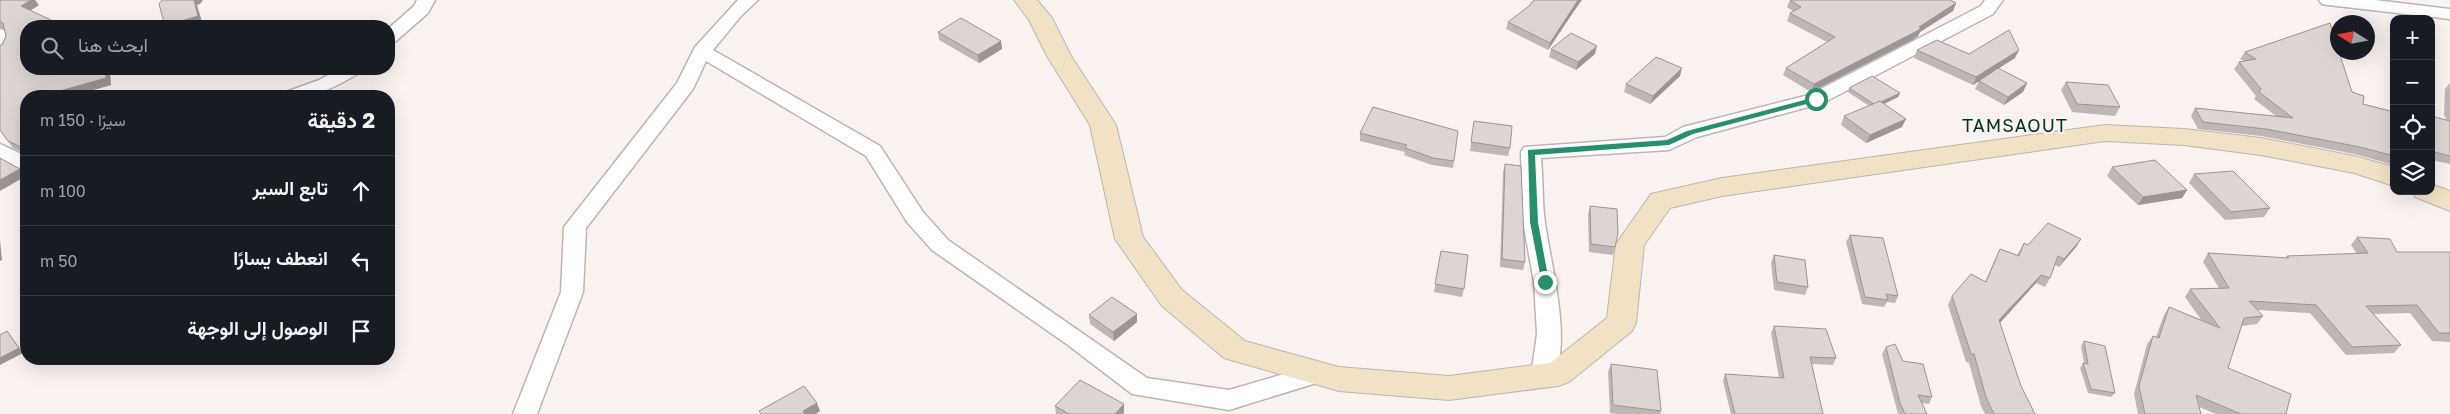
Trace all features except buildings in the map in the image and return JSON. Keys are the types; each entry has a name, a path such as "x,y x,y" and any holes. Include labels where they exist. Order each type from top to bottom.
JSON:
{"main road":[{"path":"1025,0 1040,18 1059,56 1102,125 1129,239 1172,298 1234,350 1338,379 1449,388 1558,374 1621,323 1630,244 1661,201 1722,187 2105,133 2167,134 2254,144 2373,168 2390,176"},
{"path":"2434,195 2450,202"}],"street":[{"path":"395,32 422,8 426,0"},
{"path":"525,414 572,292 575,227 686,85 702,51 734,13 749,0"},
{"path":"1543,376 1549,334 1545,282 1534,222 1531,152 1669,143 1690,132 1816,99 1987,10 1994,0"},
{"path":"2328,0 2450,14"},
{"path":"702,51 873,151 915,217 940,245 1141,387 1229,400 1318,373"},
{"path":"310,90 326,84 342,75"},
{"path":"0,151 20,162"}],"district":[{"name":"TAMSAOUT","path":"2015,126"}],"route":[{"path":"1545,282 1534,222 1531,152 1669,143 1690,132 1816,99"}]}
